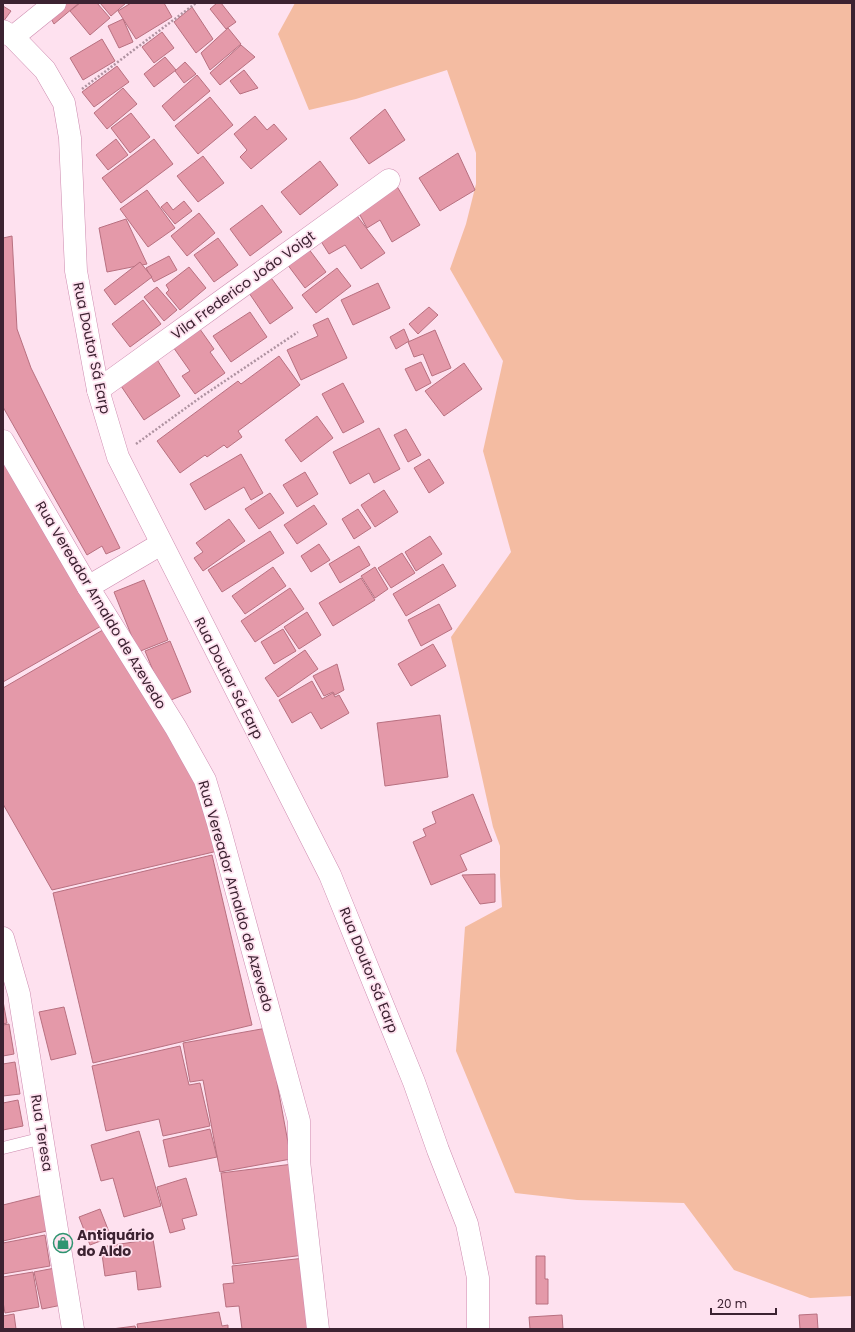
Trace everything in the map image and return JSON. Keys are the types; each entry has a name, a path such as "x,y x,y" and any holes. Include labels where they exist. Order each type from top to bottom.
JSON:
{"main road":[{"path":"8,34 55,3"},
{"name":"Rua Doutor Sá Earp","path":"8,34 45,70 64,103 70,138 76,271 98,390 118,457 330,875 414,1082 438,1150 467,1224 478,1278 478,1329"},
{"name":"Vila Frederico João Voigt","path":"98,390 389,180"},
{"name":"Rua Vereador Arnaldo de Azevedo","path":"3,441 88,587 180,735 204,780 218,823 298,1121 299,1161 318,1329"},
{"path":"88,587 162,544"},
{"name":"Rua Teresa","path":"3,938 19,994 73,1329"}],"lane":[{"path":"3,1148 43,1138"}],"path":[{"path":"64,103 196,3"},
{"path":"118,457 201,397 298,332"}],"shaded area":[{"path":"295,3 852,3 852,1296 810,1298 734,1270 684,1203 577,1200 515,1193 456,1051 465,927 502,907 500,846 493,827 451,637 511,552 483,451 503,361 450,269 466,224 476,184 476,153 447,70 356,99 309,110 278,34"}],"building":[{"path":"60,3 79,3 54,24 48,13"},
{"path":"80,3 97,3 110,18 90,35 70,11"},
{"path":"100,3 126,3 111,16"},
{"path":"131,3 164,3 172,17 136,39 118,11"},
{"path":"217,3 221,3 236,22 226,29 210,9"},
{"path":"3,6 11,11 3,22"},
{"path":"192,7 213,39 196,53 174,22"},
{"path":"123,19 133,42 119,48 108,26"},
{"path":"228,28 241,44 210,70 201,53"},
{"path":"162,32 174,48 154,63 142,47"},
{"path":"102,39 115,61 83,80 70,58"},
{"path":"241,45 255,57 220,85 210,73"},
{"path":"165,57 176,70 154,87 144,74"},
{"path":"185,62 196,74 184,83 175,71"},
{"path":"117,66 129,82 94,107 82,92"},
{"path":"244,70 258,88 240,94 230,81"},
{"path":"197,75 210,91 174,121 162,106"},
{"path":"123,88 137,104 107,129 94,113"},
{"path":"210,97 233,125 198,154 175,126"},
{"path":"385,109 405,140 369,164 350,138"},
{"path":"131,113 150,137 130,153 111,128"},
{"path":"255,116 267,130 274,124 287,139 251,169 240,157 247,150 234,134"},
{"path":"116,139 128,155 108,170 96,155"},
{"path":"154,139 173,164 121,203 102,178"},
{"path":"458,153 475,190 440,211 419,178"},
{"path":"203,156 224,183 198,202 177,176"},
{"path":"320,161 338,185 300,215 281,192"},
{"path":"395,183 420,225 392,242 380,220 367,228 355,206"},
{"path":"147,190 175,228 148,247 120,209"},
{"path":"184,201 192,211 175,224 161,207 167,202 173,210"},
{"path":"262,205 282,232 250,256 230,229"},
{"path":"352,209 385,253 361,269 345,245 329,254 317,235"},
{"path":"199,213 215,233 187,256 171,236"},
{"path":"126,219 147,264 107,272 99,228"},
{"path":"12,236 17,329 31,368 120,548 106,554 102,546 87,555 3,407 3,238"},
{"path":"218,238 238,265 214,282 194,255"},
{"path":"308,248 326,272 305,288 287,264"},
{"path":"169,256 177,270 154,282 146,268"},
{"path":"140,262 152,277 115,305 104,290"},
{"path":"189,267 206,288 180,310 166,293 169,290 166,285"},
{"path":"337,268 351,286 316,313 302,295"},
{"path":"269,275 293,308 270,324 247,290"},
{"path":"378,283 390,308 353,325 341,300"},
{"path":"157,287 177,310 164,321 144,297"},
{"path":"143,300 161,324 130,347 112,324"},
{"path":"429,307 438,315 418,334 409,324"},
{"path":"250,312 267,337 231,362 213,336"},
{"path":"328,318 347,358 301,380 287,350 318,336 313,325"},
{"path":"197,325 214,349 210,352 225,373 195,394 182,376 190,371 171,344"},
{"path":"404,329 409,341 396,349 390,337"},
{"path":"435,330 451,368 432,376 423,354 414,357 408,342"},
{"path":"279,356 300,385 238,431 242,437 227,448 224,445 207,457 205,455 180,473 157,441 238,381 241,384"},
{"path":"156,358 180,396 144,420 119,383"},
{"path":"421,362 431,383 416,391 405,369"},
{"path":"464,363 482,389 444,416 425,391"},
{"path":"343,383 364,422 343,433 322,394"},
{"path":"317,416 333,438 301,462 285,440"},
{"path":"379,428 400,469 374,483 369,473 350,484 333,452"},
{"path":"406,429 421,455 408,462 394,435"},
{"path":"3,451 103,625 3,682"},
{"path":"241,454 263,493 251,500 244,487 205,510 190,484"},
{"path":"429,459 444,483 429,493 414,468"},
{"path":"305,472 318,494 297,507 283,485"},
{"path":"384,490 398,512 375,527 361,505"},
{"path":"270,493 284,513 259,529 245,509"},
{"path":"314,505 327,524 297,544 284,525"},
{"path":"358,509 371,528 354,539 342,519"},
{"path":"229,519 245,541 203,571 194,558 203,552 196,543"},
{"path":"270,531 284,553 222,592 208,570"},
{"path":"430,536 442,554 416,571 405,552"},
{"path":"319,544 330,560 311,572 301,556"},
{"path":"359,546 370,565 340,583 329,564"},
{"path":"402,553 415,573 391,588 378,568"},
{"path":"443,564 456,586 406,616 393,594"},
{"path":"273,567 286,586 245,614 232,596"},
{"path":"375,567 388,589 375,598 361,576"},
{"path":"361,578 375,600 333,626 319,603"},
{"path":"144,580 168,640 138,652 114,592"},
{"path":"290,588 304,609 255,642 241,621"},
{"path":"439,604 452,629 421,646 408,620"},
{"path":"307,612 321,635 299,649 284,627"},
{"path":"108,627 197,780 222,850 52,890 3,804 3,688"},
{"path":"283,629 296,651 274,664 261,642"},
{"path":"170,641 191,692 166,702 145,651"},
{"path":"433,644 446,666 411,686 398,664"},
{"path":"305,650 318,669 278,697 265,678"},
{"path":"337,664 344,690 335,695 333,692 324,696 313,676"},
{"path":"312,681 322,699 333,693 335,697 339,695 349,713 321,729 311,712 292,723 279,700"},
{"path":"440,715 448,777 385,786 377,723"},
{"path":"473,794 492,841 460,855 467,870 431,885 413,842 426,836 423,829 436,823 432,812"},
{"path":"212,855 252,1025 93,1063 53,893"},
{"path":"495,874 495,902 480,904 462,875"},
{"path":"3,1001 7,1023 3,1024"},
{"path":"64,1007 76,1054 51,1060 39,1012"},
{"path":"9,1024 14,1054 3,1056 3,1025"},
{"path":"267,1028 291,1159 220,1172 203,1080 190,1082 183,1043"},
{"path":"180,1046 189,1085 200,1083 210,1126 163,1136 159,1119 106,1131 92,1066"},
{"path":"15,1062 20,1094 3,1096 3,1064"},
{"path":"18,1100 23,1126 3,1130 3,1103"},
{"path":"210,1129 217,1157 169,1167 163,1140"},
{"path":"139,1131 161,1206 124,1217 113,1178 101,1181 91,1145"},
{"path":"293,1164 304,1255 233,1264 221,1173"},
{"path":"186,1178 197,1215 182,1219 185,1229 170,1233 157,1187"},
{"path":"43,1195 51,1230 3,1241 3,1205"},
{"path":"100,1209 111,1237 90,1245 79,1217"},
{"path":"45,1235 50,1266 3,1274 3,1243"},
{"path":"153,1239 161,1287 138,1290 136,1271 105,1276 101,1247"},
{"path":"536,1256 545,1256 545,1279 548,1279 548,1304 536,1304"},
{"path":"305,1258 312,1329 242,1329 239,1306 226,1307 223,1284 234,1283 232,1266"},
{"path":"55,1268 62,1305 42,1309 34,1272"},
{"path":"33,1272 39,1307 5,1313 3,1302 3,1277"},
{"path":"219,1312 222,1326 228,1325 228,1329 138,1329 137,1324"},
{"path":"14,1314 16,1329 3,1329 3,1316"},
{"path":"817,1314 818,1329 800,1329 799,1315"},
{"path":"562,1315 563,1329 530,1329 529,1317"},
{"path":"135,1326 136,1329 112,1329"}],"place":[{"name":"Antiquário do Aldo","path":"63,1243"}]}
